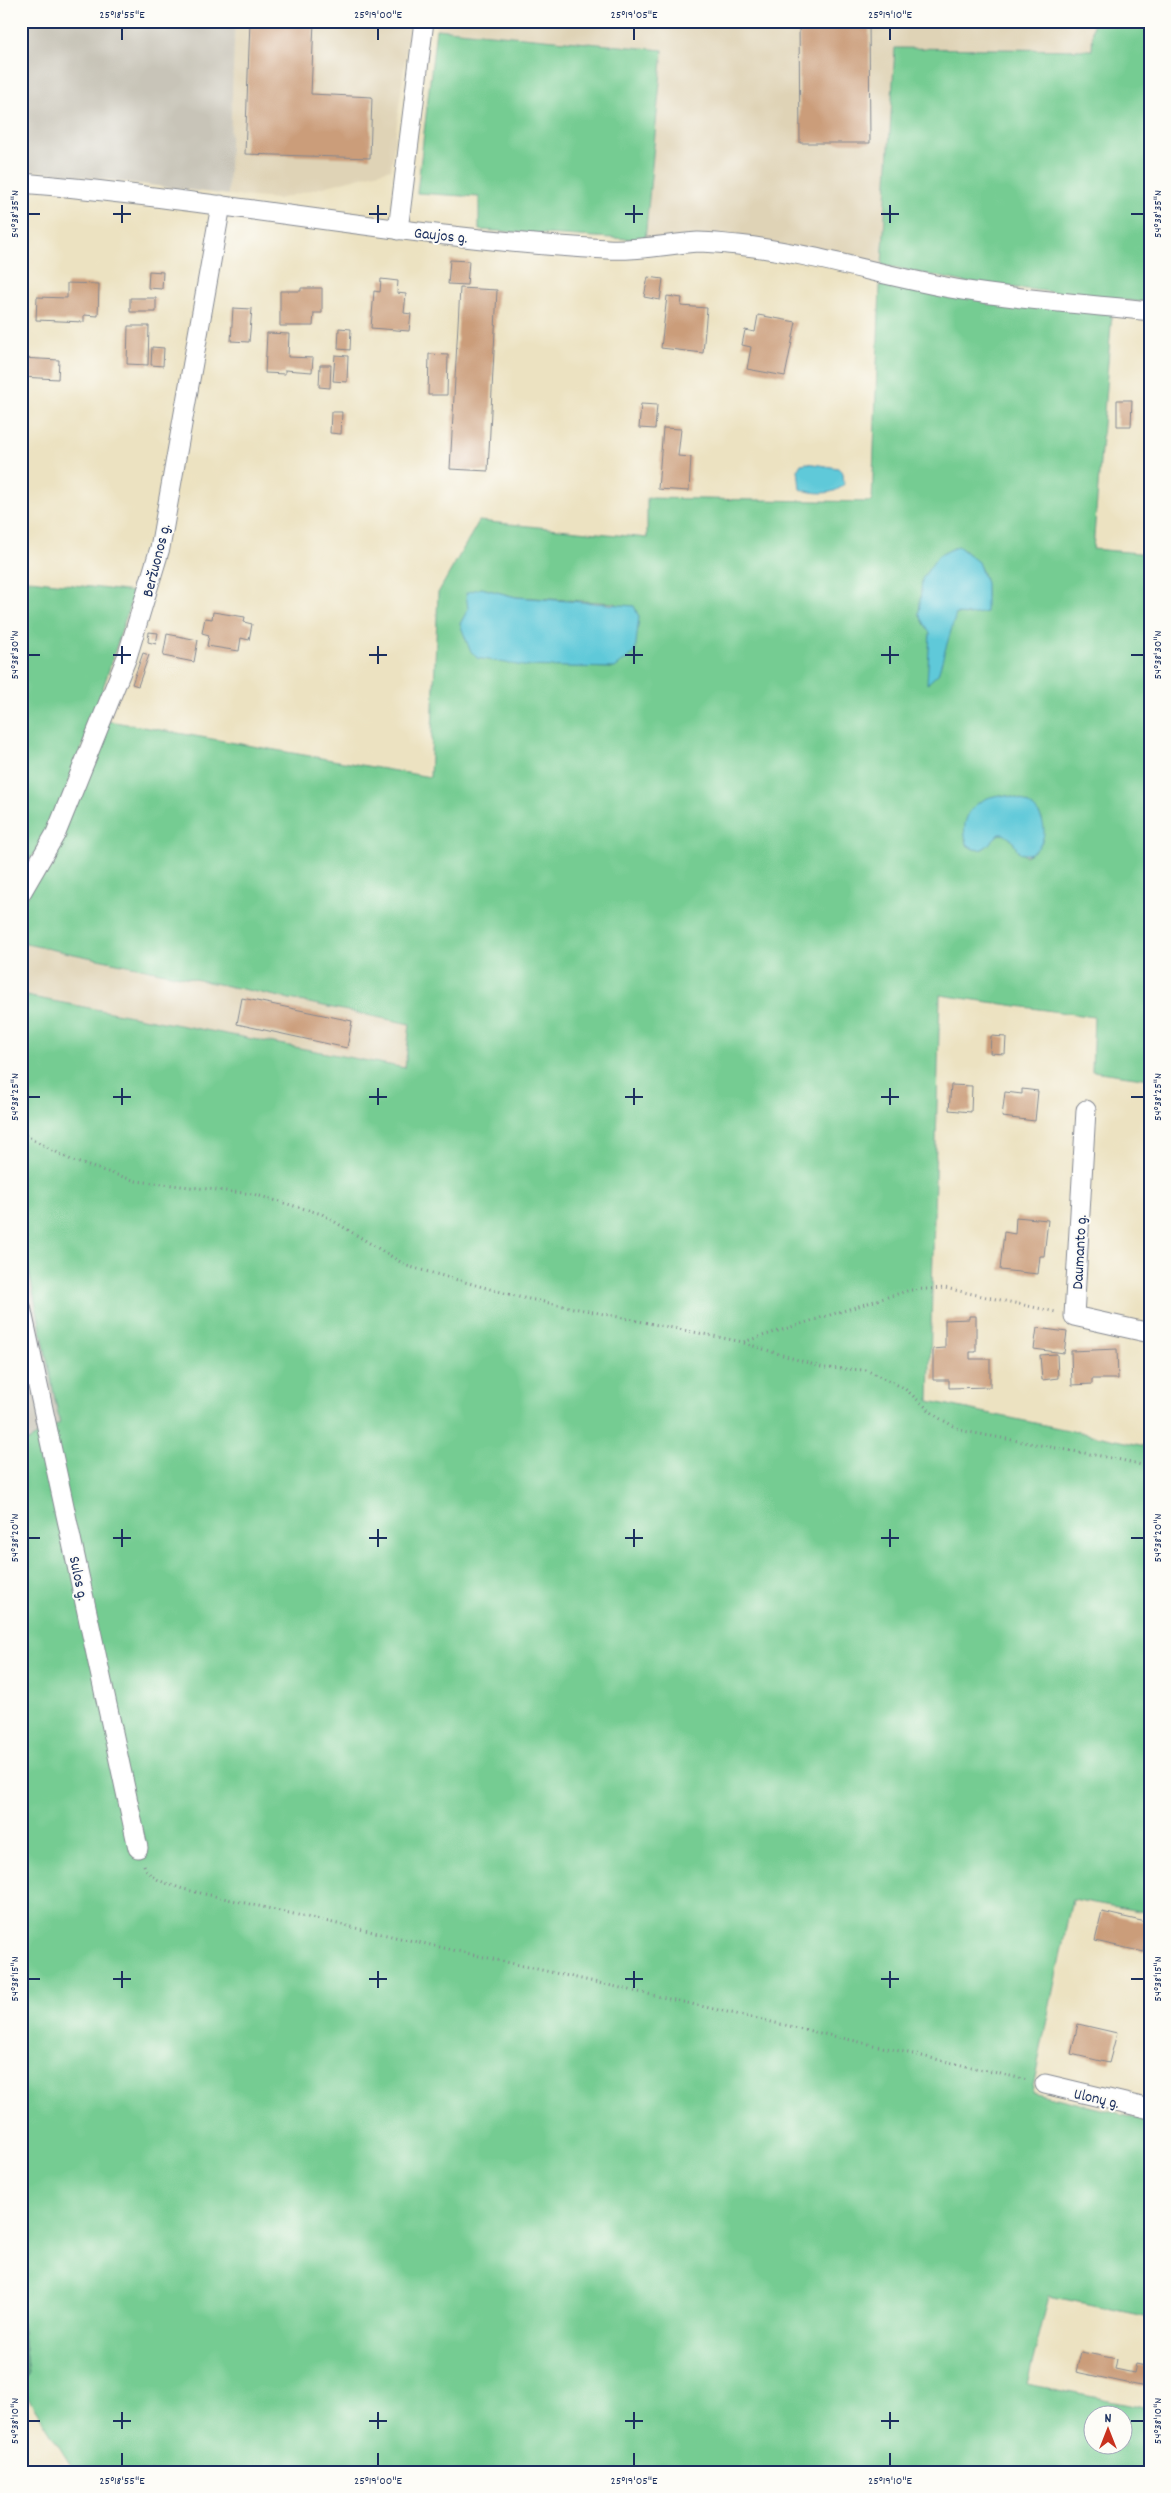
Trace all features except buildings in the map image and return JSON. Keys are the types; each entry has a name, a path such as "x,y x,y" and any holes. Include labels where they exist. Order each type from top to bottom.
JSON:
{"street":[{"path":"398,230 424,21"},
{"name":"Gaujos g.","path":"21,183 113,190 398,230 609,250 648,249 699,242 739,245 788,252 861,270 959,289 1150,311"},
{"name":"Beržuonos g.","path":"21,893 56,833 120,674 160,548 221,205"},
{"name":"Daumanto g.","path":"1074,1316 1086,1110"},
{"name":"Sulos g.","path":"21,1307 138,1848"},
{"path":"1074,1316 1150,1333"},
{"name":"Ulonų g.","path":"1045,2084 1150,2109"}],"path":[{"path":"21,1133 73,1161 136,1181 252,1194 322,1214 407,1266 519,1297 743,1342 824,1368 866,1370 904,1388 937,1417 962,1431 1117,1459 1150,1467"},
{"path":"743,1342 910,1290 945,1288 1074,1316"},
{"path":"138,1848 146,1871 160,1881 183,1889 1045,2084"}],"shaded area":[{"path":"21,21 235,21 228,195 21,169"},
{"path":"235,21 410,21 391,169 278,199 228,195"},
{"path":"436,21 1093,21 1093,50 896,49 882,265 645,240 663,50 436,29"},
{"path":"21,943 410,1024 405,1068 21,995"},
{"path":"21,1232 60,1423 21,1445"}],"green space":[{"path":"1093,21 1150,21 1150,303 964,282 882,265 895,48 1092,50"},
{"path":"436,29 663,50 645,240 479,230 479,197 417,193"},
{"path":"880,285 1112,313 1093,549 1150,554 1150,1079 1092,1071 1094,1017 940,995 929,1401 1150,1447 1150,1913 1072,1899 1032,2092 1150,2121 1150,2317 1049,2296 1027,2384 1150,2408 1150,2472 75,2472 21,2386 28,2373 21,2317 21,1445 60,1423 21,1232 21,995 405,1068 410,1024 21,943 21,910 109,721 430,777 438,593 479,521 647,538 647,498 872,502","holes":["958,546 980,567 985,579 986,597 970,615 956,614 928,684 930,633 919,614","481,588 516,597 616,603 614,668 549,666 460,624","1000,795 1024,801 1034,808 1042,819 1037,846 1035,850 1025,856 1005,834 999,834 985,847 978,850 968,846 965,839"]},
{"path":"21,579 134,592 93,719 55,817 21,877"},
{"path":"21,2318 28,2373 21,2384"}],"water":[{"path":"807,463 838,468 843,473 844,484 835,491 824,493 800,489 798,469 801,464"},
{"path":"958,546 978,562 986,583 986,612 970,615 956,614 938,674 927,684 930,633 919,614 922,579 938,556"},
{"path":"481,588 516,597 634,606 639,617 635,652 615,668 523,666 477,658 470,650 460,624 468,609 466,593"},
{"path":"1000,795 1021,800 1034,808 1042,819 1044,830 1042,841 1037,849 1029,854 1019,853 1012,840 1004,834 999,834 982,849 973,849 968,846 965,827 966,819 970,812 982,801"}]}
